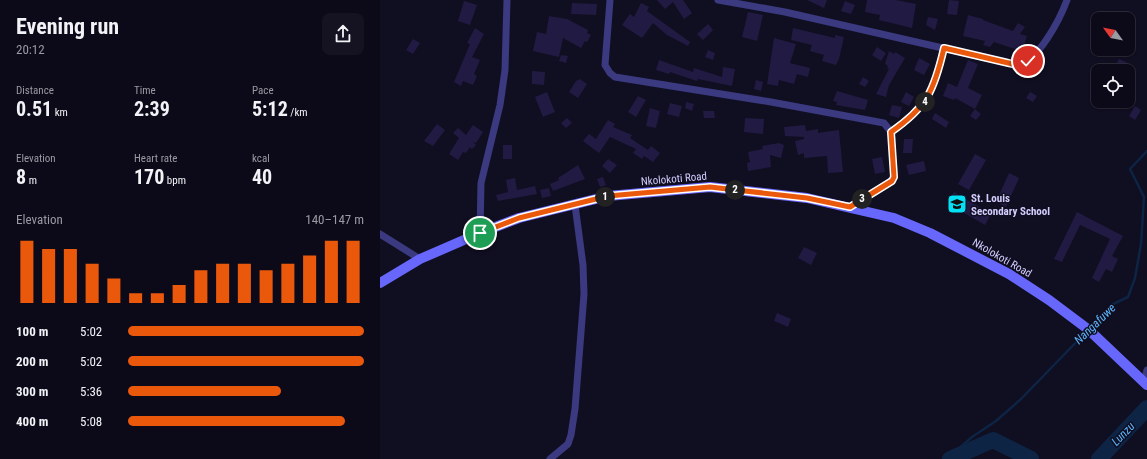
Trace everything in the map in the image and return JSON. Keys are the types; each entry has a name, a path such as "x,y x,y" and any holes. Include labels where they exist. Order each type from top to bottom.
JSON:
{"main road":[{"name":"Nkolokoti Road","path":"380,282 420,259 519,218 608,196 710,187 807,198 894,218 930,233 1009,274 1049,300 1089,330 1146,384"}],"street":[{"path":"480,233 482,183 500,105 505,70 507,0"},
{"path":"610,0 605,65 610,74 614,77 771,102 884,123 891,132 894,177 888,185 866,195 850,207"},
{"path":"718,0 785,12 1017,65 1028,61 1040,47 1056,24 1067,0"},
{"path":"891,132 909,120 927,99 937,79 944,48"},
{"path":"550,459 568,444 575,409 584,287 583,265 575,205"},
{"path":"380,234 420,259"},
{"path":"1146,384 1147,370"}],"building":[{"path":"657,0 683,0 692,13 684,19 673,2 665,9"},
{"path":"807,0 827,0 824,8"},
{"path":"867,0 896,0 916,4 912,28 879,20 880,15 865,12"},
{"path":"949,0 959,1 957,15 947,14"},
{"path":"464,1 477,5 470,25 458,21"},
{"path":"845,1 855,5 851,14 841,11"},
{"path":"572,3 597,4 596,15 571,14"},
{"path":"641,3 649,7 647,11 690,42 688,46 667,35 653,23 642,38 622,25 630,14 634,17"},
{"path":"748,12 763,15 757,41 742,37"},
{"path":"968,15 983,19 1013,31 1018,23 1025,27 1020,34 1027,36 1021,54 1014,51 1015,49 994,42 990,47 983,45 985,41 963,36"},
{"path":"549,16 567,19 588,30 587,33 591,35 581,48 563,38 559,57 533,51 537,32 546,34"},
{"path":"928,17 938,19 935,30 926,25"},
{"path":"708,24 713,30 703,40 697,34"},
{"path":"475,28 484,34 472,57 480,60 474,74 477,76 473,85 463,81 461,86 454,82 470,44 467,43"},
{"path":"793,28 835,38 835,35 844,37 839,59 836,65 822,61 824,55 810,51 812,45 791,40"},
{"path":"774,38 796,44 790,63 810,68 808,77 797,74 794,84 779,80 778,86 767,84"},
{"path":"413,39 420,43 413,54 406,50"},
{"path":"877,47 886,53 881,61 872,55"},
{"path":"708,50 715,53 713,60 705,57"},
{"path":"889,51 894,54 895,52 905,58 889,85 886,97 876,94 889,69 885,64"},
{"path":"561,55 568,56 566,63 559,61"},
{"path":"919,58 930,64 924,75 914,70"},
{"path":"1119,59 1128,63 1128,64 1117,64"},
{"path":"659,60 693,72 694,68 722,77 723,67 735,69 732,86 698,79 697,81 670,72 669,74 656,70"},
{"path":"968,60 978,64 968,88 982,95 975,109 955,98 954,100 943,96 948,83 957,87"},
{"path":"532,71 545,72 544,85 532,84"},
{"path":"863,77 869,81 865,87 859,84"},
{"path":"580,79 587,84 578,98 569,92 576,81"},
{"path":"756,80 763,82 761,91 754,89"},
{"path":"837,91 868,100 865,110 836,105 837,102 833,101"},
{"path":"547,92 555,112 543,117 535,97"},
{"path":"906,92 914,97 909,106 901,102"},
{"path":"1030,92 1037,96 1033,102 1026,98"},
{"path":"638,96 646,100 636,117 628,112"},
{"path":"686,102 694,104 692,111 685,108"},
{"path":"670,103 682,106 679,117 667,114"},
{"path":"892,105 902,107 899,118 889,115"},
{"path":"1135,106 1141,110 1135,120 1129,116"},
{"path":"650,108 660,111 656,128 646,126"},
{"path":"975,109 981,114 976,120 970,116"},
{"path":"703,111 714,111 715,118 704,118"},
{"path":"935,113 949,122 946,128 932,119"},
{"path":"567,118 572,123 566,128 561,123"},
{"path":"745,118 764,119 763,134 744,132"},
{"path":"608,120 615,124 613,127 632,135 630,138 648,150 651,146 660,153 653,162 644,156 642,159 633,153 636,149 610,137 599,153 583,141 589,134 596,139"},
{"path":"437,124 445,130 433,146 424,141"},
{"path":"473,125 483,132 476,143 473,142 476,145 472,149 470,147 466,153 463,152 458,160 449,154 459,138 453,133 458,128 466,135"},
{"path":"805,125 806,131 818,129 818,133 839,130 843,172 828,173 827,156 804,158 804,153 798,155 795,141 804,139 804,137 785,136 784,127"},
{"path":"904,139 913,139 912,153 903,153"},
{"path":"779,143 784,145 781,158 770,155 771,167 748,171 747,163 750,162 748,152 763,149 762,146"},
{"path":"503,145 512,145 512,159 503,159"},
{"path":"975,154 986,160 969,190 958,184"},
{"path":"882,157 885,172 875,174 872,159"},
{"path":"608,159 617,165 610,173 602,166"},
{"path":"924,161 926,171 909,175 906,165"},
{"path":"578,165 585,179 553,191 550,184 559,180 558,178"},
{"path":"1009,173 1019,178 1006,207 996,202"},
{"path":"603,177 606,185 600,187 597,179"},
{"path":"515,178 517,190 535,186 537,194 498,201 496,195 508,192 506,180"},
{"path":"549,188 551,196 542,198 540,190"},
{"path":"954,192 991,214 985,225 947,203"},
{"path":"1077,212 1123,236 1112,256 1118,259 1112,272 1106,269 1099,282 1092,278 1110,239 1080,225 1062,262 1054,259"},
{"path":"804,247 817,253 811,265 798,258"},
{"path":"777,313 791,319 788,327 774,321"}],"waterway":[{"name":"Nangafuwe","path":"1090,328 1111,305 1128,297 1135,278 1141,244 1144,197 1130,169 1147,151"},
{"name":"Nangafuwe","path":"947,459 972,437 996,421 1021,399 1086,332"},
{"name":"Lunzu","path":"1099,459 1147,408"},
{"name":"Lunzu","path":"950,459 993,440 1031,459"}],"place":[{"name":"St. Louis Secondary School","path":"957,204"}],"route":[{"path":"480,233 519,218 608,196 710,187 807,198 850,207 866,195 888,185 892,181 894,177 891,132 909,120 927,99 937,79 944,48 1017,65 1028,61"}]}
